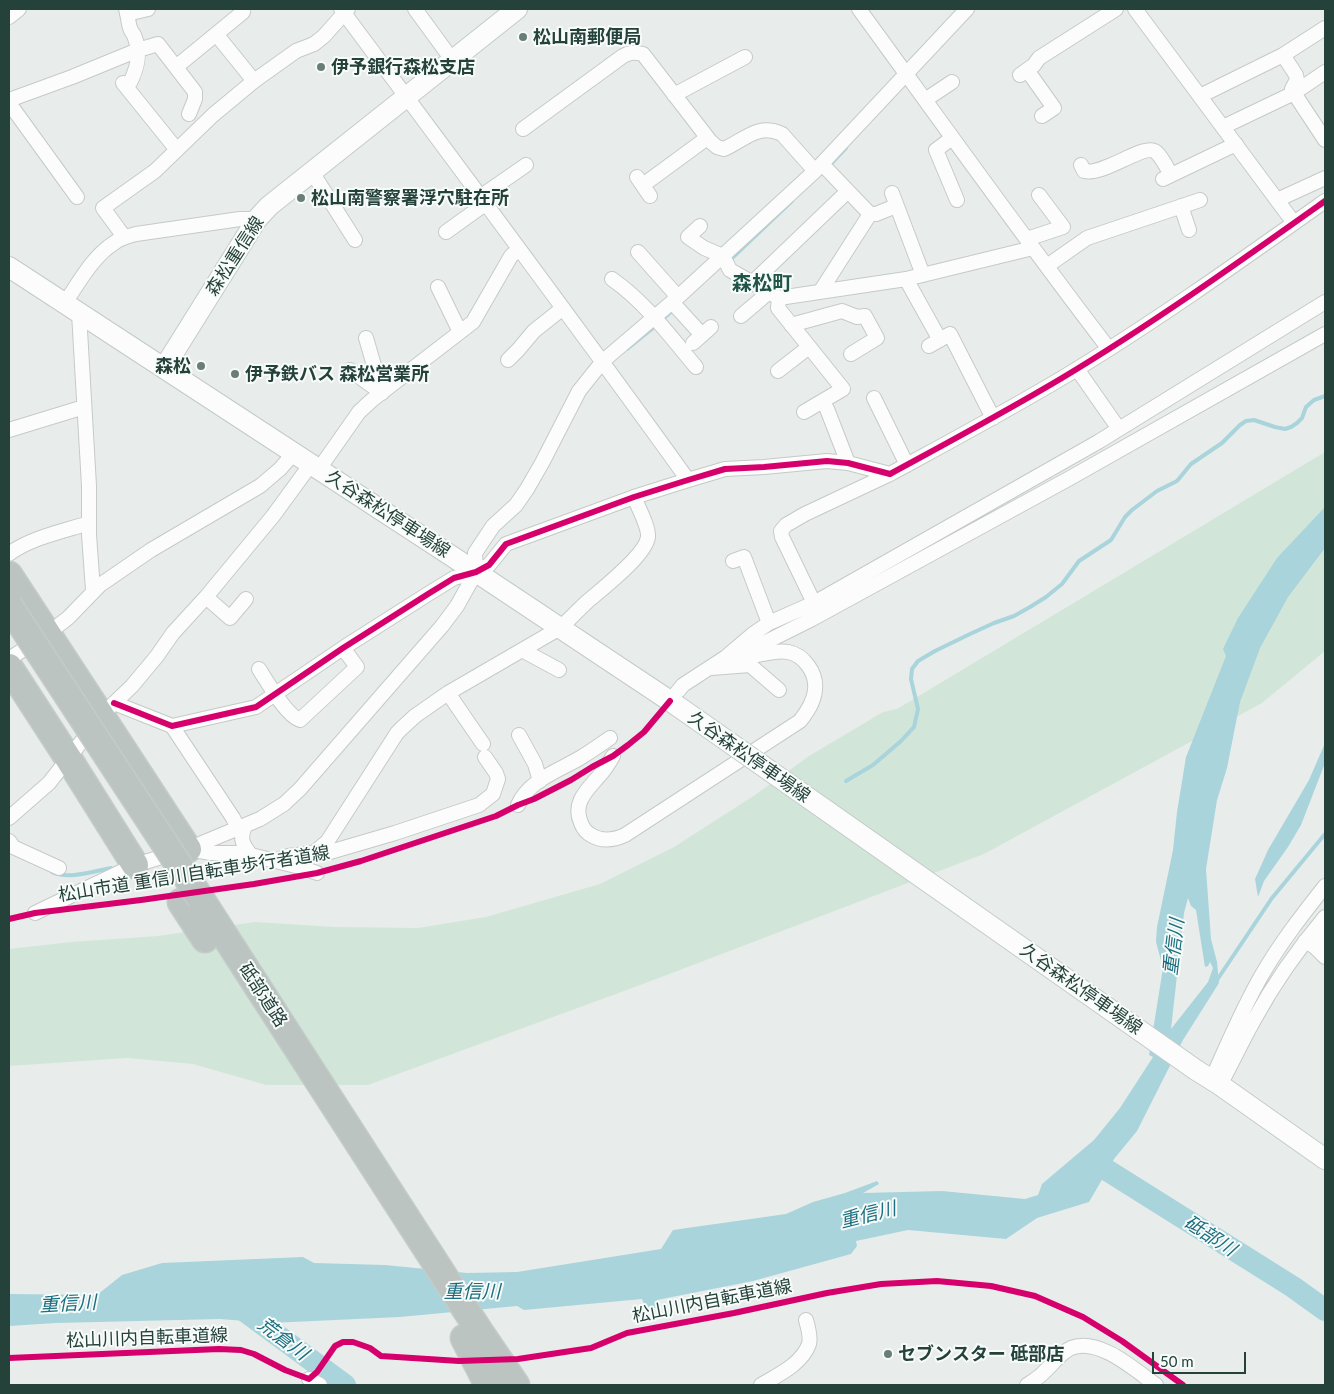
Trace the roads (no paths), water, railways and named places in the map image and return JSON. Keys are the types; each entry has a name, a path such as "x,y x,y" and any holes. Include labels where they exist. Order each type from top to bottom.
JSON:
{"highway":[{"path":"9,575 47,634 108,710 188,849"},
{"name":"砥部道路","path":"9,606 212,916 482,1335 497,1380"},
{"name":"砥部道路","path":"9,637 464,1338 497,1380"},
{"path":"10,672 68,758 135,865"}],"main road":[{"name":"森松重信線","path":"164,368 257,219 269,206 517,9"},
{"path":"9,267 164,368"},
{"name":"久谷森松停車場線","path":"164,368 673,703 1325,1159"}],"street":[{"path":"9,17 19,9"},
{"path":"148,9 127,12 130,28 138,50 138,59 134,76 125,85 177,150"},
{"path":"415,9 453,61"},
{"path":"859,9 1109,349"},
{"path":"35,913 135,865 188,849 260,819 284,804 306,782 442,626 457,606 476,572 475,553 494,526 516,505 527,489 579,391 603,361 675,300 818,168 967,9"},
{"path":"1042,116 1054,108 1024,73 1061,37 1116,9"},
{"path":"1135,9 1294,223"},
{"path":"123,238 103,208 155,171 200,127 254,82 296,51 314,44 324,36 344,10 406,98 603,361 688,480"},
{"path":"176,67 216,34 236,13"},
{"path":"1200,96 1283,55 1325,28"},
{"path":"216,34 254,82"},
{"path":"77,197 9,102 138,50 158,44 195,92 195,99 185,110 200,127"},
{"path":"522,129 628,53 636,52 642,54 707,138 717,147 724,149 756,132 775,131 782,134 818,168 848,191 870,214 876,214 894,199 923,275"},
{"path":"1283,55 1296,75 1292,89 1325,140"},
{"path":"674,95 745,57"},
{"path":"1223,127 1294,93 1325,72"},
{"path":"925,100 952,82"},
{"path":"643,186 707,138"},
{"path":"952,138 936,150 957,200"},
{"path":"1081,165 1084,171 1097,171 1151,149 1157,152 1167,177 1236,144"},
{"path":"446,232 526,165"},
{"path":"312,172 355,240"},
{"path":"1278,200 1325,178"},
{"path":"752,283 848,191"},
{"path":"741,316 774,295 820,292 906,279 1030,243 1063,227 1039,195"},
{"path":"1047,266 1087,238 1200,200"},
{"path":"814,603 782,537 782,531 786,525 805,514 890,474 993,418 1077,369 1221,274 1325,200"},
{"path":"1181,206 1189,230"},
{"path":"820,292 870,214"},
{"path":"94,590 84,407 72,308 94,262 102,252 123,238 136,234 240,219 257,219"},
{"path":"700,226 688,237 704,248 723,256 730,270 774,295 778,308 790,325 843,389 804,412"},
{"path":"9,818 49,783 108,710 132,686 157,656 173,633 206,598 359,412 473,322 511,256 519,249"},
{"path":"638,252 702,335"},
{"path":"612,279 630,291 655,317 696,367"},
{"path":"906,279 934,343 950,334 967,352 993,418"},
{"path":"438,286 460,332"},
{"path":"733,656 752,634 769,623 814,603 1098,442 1325,302"},
{"path":"790,325 841,307 857,317 865,316 877,338 851,354"},
{"path":"508,360 534,331 563,308"},
{"path":"673,703 683,685 708,669 812,619 1061,483 1325,334"},
{"path":"366,338 382,393"},
{"path":"778,371 808,347"},
{"path":"1077,369 1119,429"},
{"path":"350,370 382,393"},
{"path":"874,398 908,464"},
{"path":"9,430 84,407"},
{"path":"827,409 848,463"},
{"path":"10,672 47,634 85,602 94,590 151,550 260,486 280,469 294,453"},
{"path":"108,710 172,726 256,707 343,648 454,578 476,572 489,565 506,544 634,497 688,480 725,469 764,468 827,461 848,463 890,474"},
{"path":"314,852 327,842 397,733 414,716 448,693 560,628 644,549 648,538 647,528 634,497"},
{"path":"9,554 15,549 40,539 89,523"},
{"path":"733,561 744,557 769,623"},
{"path":"206,598 230,618 246,599"},
{"path":"259,670 294,718 300,720 357,667 343,648"},
{"path":"522,650 559,670"},
{"path":"613,756 601,774 586,790 579,802 578,815 582,826 588,834 597,838 615,839 625,835 800,721 808,711 815,690 813,674 805,662 796,654 780,651 752,656 733,656"},
{"path":"708,669 750,665 779,690"},
{"path":"274,861 288,856 314,852 330,852 395,833 479,805 493,794 498,779 496,773 448,693"},
{"path":"172,726 233,818 241,827 242,843 251,855"},
{"path":"519,735 535,764 540,781"},
{"path":"518,805 526,791 610,738"},
{"path":"9,841 12,847 59,868"},
{"path":"188,849 211,853 251,855 317,873"},
{"path":"1209,1078 1263,973 1295,923 1325,886"},
{"path":"1209,1078 1255,1018 1278,981 1310,944 1325,917"},
{"path":"1310,944 1325,935"},
{"path":"1310,944 1325,958"},
{"path":"761,1385 781,1374 799,1359 809,1343 809,1330 806,1320"},
{"path":"1026,1385 1044,1372 1070,1348 1080,1346 1104,1351 1124,1362 1156,1385"}],"water":[{"name":"重信川","path":"1325,507 1325,548 1288,597 1260,648 1240,702 1227,768 1217,800 1206,869 1211,939 1217,962 1219,983 1183,1040 1137,1131 1114,1159 1089,1202 1037,1218 1006,1239 908,1230 856,1241 857,1246 851,1254 753,1281 657,1300 656,1308 646,1309 642,1299 524,1310 517,1306 400,1317 270,1323 220,1319 9,1326 9,1294 97,1295 122,1275 162,1263 303,1257 314,1263 385,1265 467,1273 517,1272 661,1249 673,1230 786,1214 813,1202 877,1181 879,1184 863,1193 942,1191 1025,1199 1038,1195 1042,1184 1094,1140 1120,1108 1153,1057 1149,1055 1163,968 1156,942 1157,927 1173,850 1186,757 1226,656 1223,649 1238,618 1277,558","holes":["1188,898 1191,906 1196,910 1205,967 1210,962 1213,968 1208,982 1171,1029 1184,913"]},
{"path":"1325,743 1325,763 1301,825 1264,881 1258,897 1255,879 1268,850 1309,780"}],"waterway":[{"path":"831,164 846,148"},
{"path":"731,259 792,201"},
{"path":"664,318 672,311"},
{"path":"627,349 653,328"},
{"path":"846,781 873,765 914,727 918,709 911,679 912,669 918,661 970,634 1014,616 1046,597 1062,584 1079,561 1111,540 1125,517 1132,510 1157,491 1177,481 1191,464 1222,443 1246,421 1254,420 1285,429 1297,423 1302,418 1306,407 1314,400 1325,396"},
{"path":"1217,980 1272,898 1325,834"},
{"path":"52,872 73,875 111,868"},
{"name":"砥部川","path":"1094,1162 1293,1287 1325,1310"},
{"name":"荒倉川","path":"235,1304 345,1385"}],"place":[{"name":"松山南郵便局","path":"523,37"},
{"name":"伊予銀行森松支店","path":"321,67"},
{"name":"松山南警察署浮穴駐在所","path":"301,198"},
{"name":"森松","path":"201,366"},
{"name":"伊予鉄バス 森松営業所","path":"235,374"},
{"name":"セブンスター 砥部店","path":"888,1354"}],"district":[{"name":"森松町","path":"762,284"}]}
